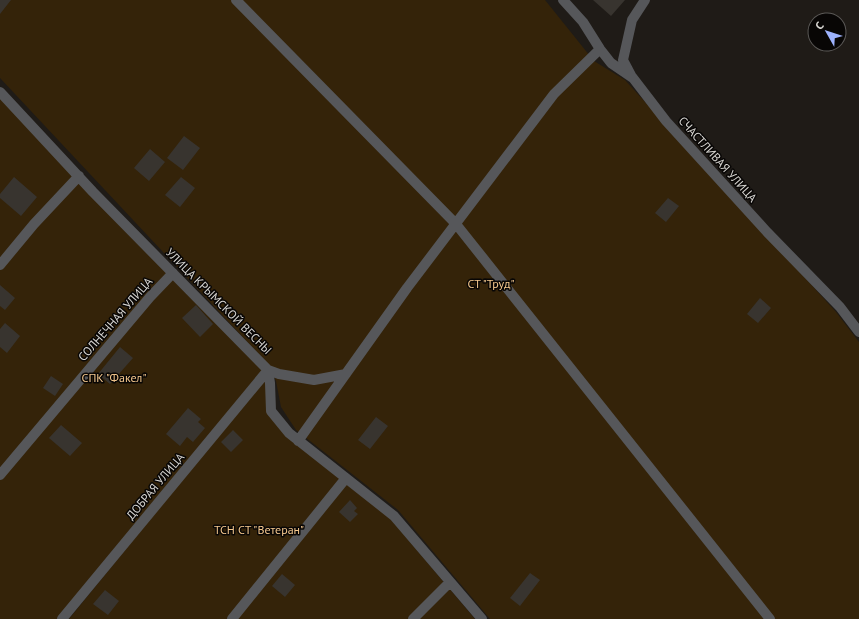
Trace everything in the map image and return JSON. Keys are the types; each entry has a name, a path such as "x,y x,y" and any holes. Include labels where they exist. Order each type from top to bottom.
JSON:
{"street":[{"path":"236,0 456,224 770,619"},
{"name":"СЧАСТЛИВАЯ УЛИЦА","path":"563,0 583,22 600,49 612,63 633,78 666,121 768,232 840,307 859,332"},
{"path":"633,78 623,60 632,20 645,0"},
{"path":"298,441 407,288 554,94 600,49"},
{"name":"УЛИЦА КРЫМСКОЙ ВЕСНЫ","path":"0,92 79,176 268,370 271,411 289,433 394,516 482,619"},
{"path":"0,265 34,224 79,176"},
{"name":"СОЛНЕЧНАЯ УЛИЦА","path":"0,475 150,298 173,273"},
{"path":"268,370 279,374 314,380 346,374"},
{"name":"ДОБРАЯ УЛИЦА","path":"62,619 268,370"},
{"path":"232,619 346,478"},
{"path":"413,619 450,582"}],"green space":[{"name":"СТ \"Труд\"","path":"0,0 545,0 594,61 625,80 836,312 859,342 859,619 490,619 398,510 296,430 281,407 276,381 268,364 0,78"},
{"name":"СПК \"Факел\"","path":"0,92 268,370 62,619 0,619"},
{"name":"ТСН СТ \"Ветеран\"","path":"265,378 268,410 388,516 475,619 69,619"}],"building":[{"path":"0,0 11,0 0,14"},
{"path":"593,0 625,0 611,16"},
{"path":"184,136 200,148 183,170 167,158"},
{"path":"150,149 165,162 149,181 134,168"},
{"path":"14,177 37,197 21,216 0,198 0,194"},
{"path":"181,177 195,188 180,207 165,195"},
{"path":"668,198 679,206 666,222 655,213"},
{"path":"0,285 15,298 5,310 0,306"},
{"path":"760,298 771,308 758,323 747,314"},
{"path":"196,305 213,324 200,337 182,318"},
{"path":"5,323 20,336 7,353 0,347 0,329"},
{"path":"120,347 133,358 110,384 98,374"},
{"path":"51,376 63,384 55,396 43,388"},
{"path":"188,408 201,419 198,422 205,428 193,442 187,437 180,446 166,434"},
{"path":"376,417 388,426 370,449 358,440"},
{"path":"61,425 82,443 70,456 49,438"},
{"path":"233,430 243,440 231,452 221,442"},
{"path":"350,500 357,508 354,511 358,514 350,522 339,512"},
{"path":"530,573 540,580 520,606 510,598"},
{"path":"282,574 295,585 285,597 272,586"},
{"path":"105,590 119,601 108,615 93,604"}]}
